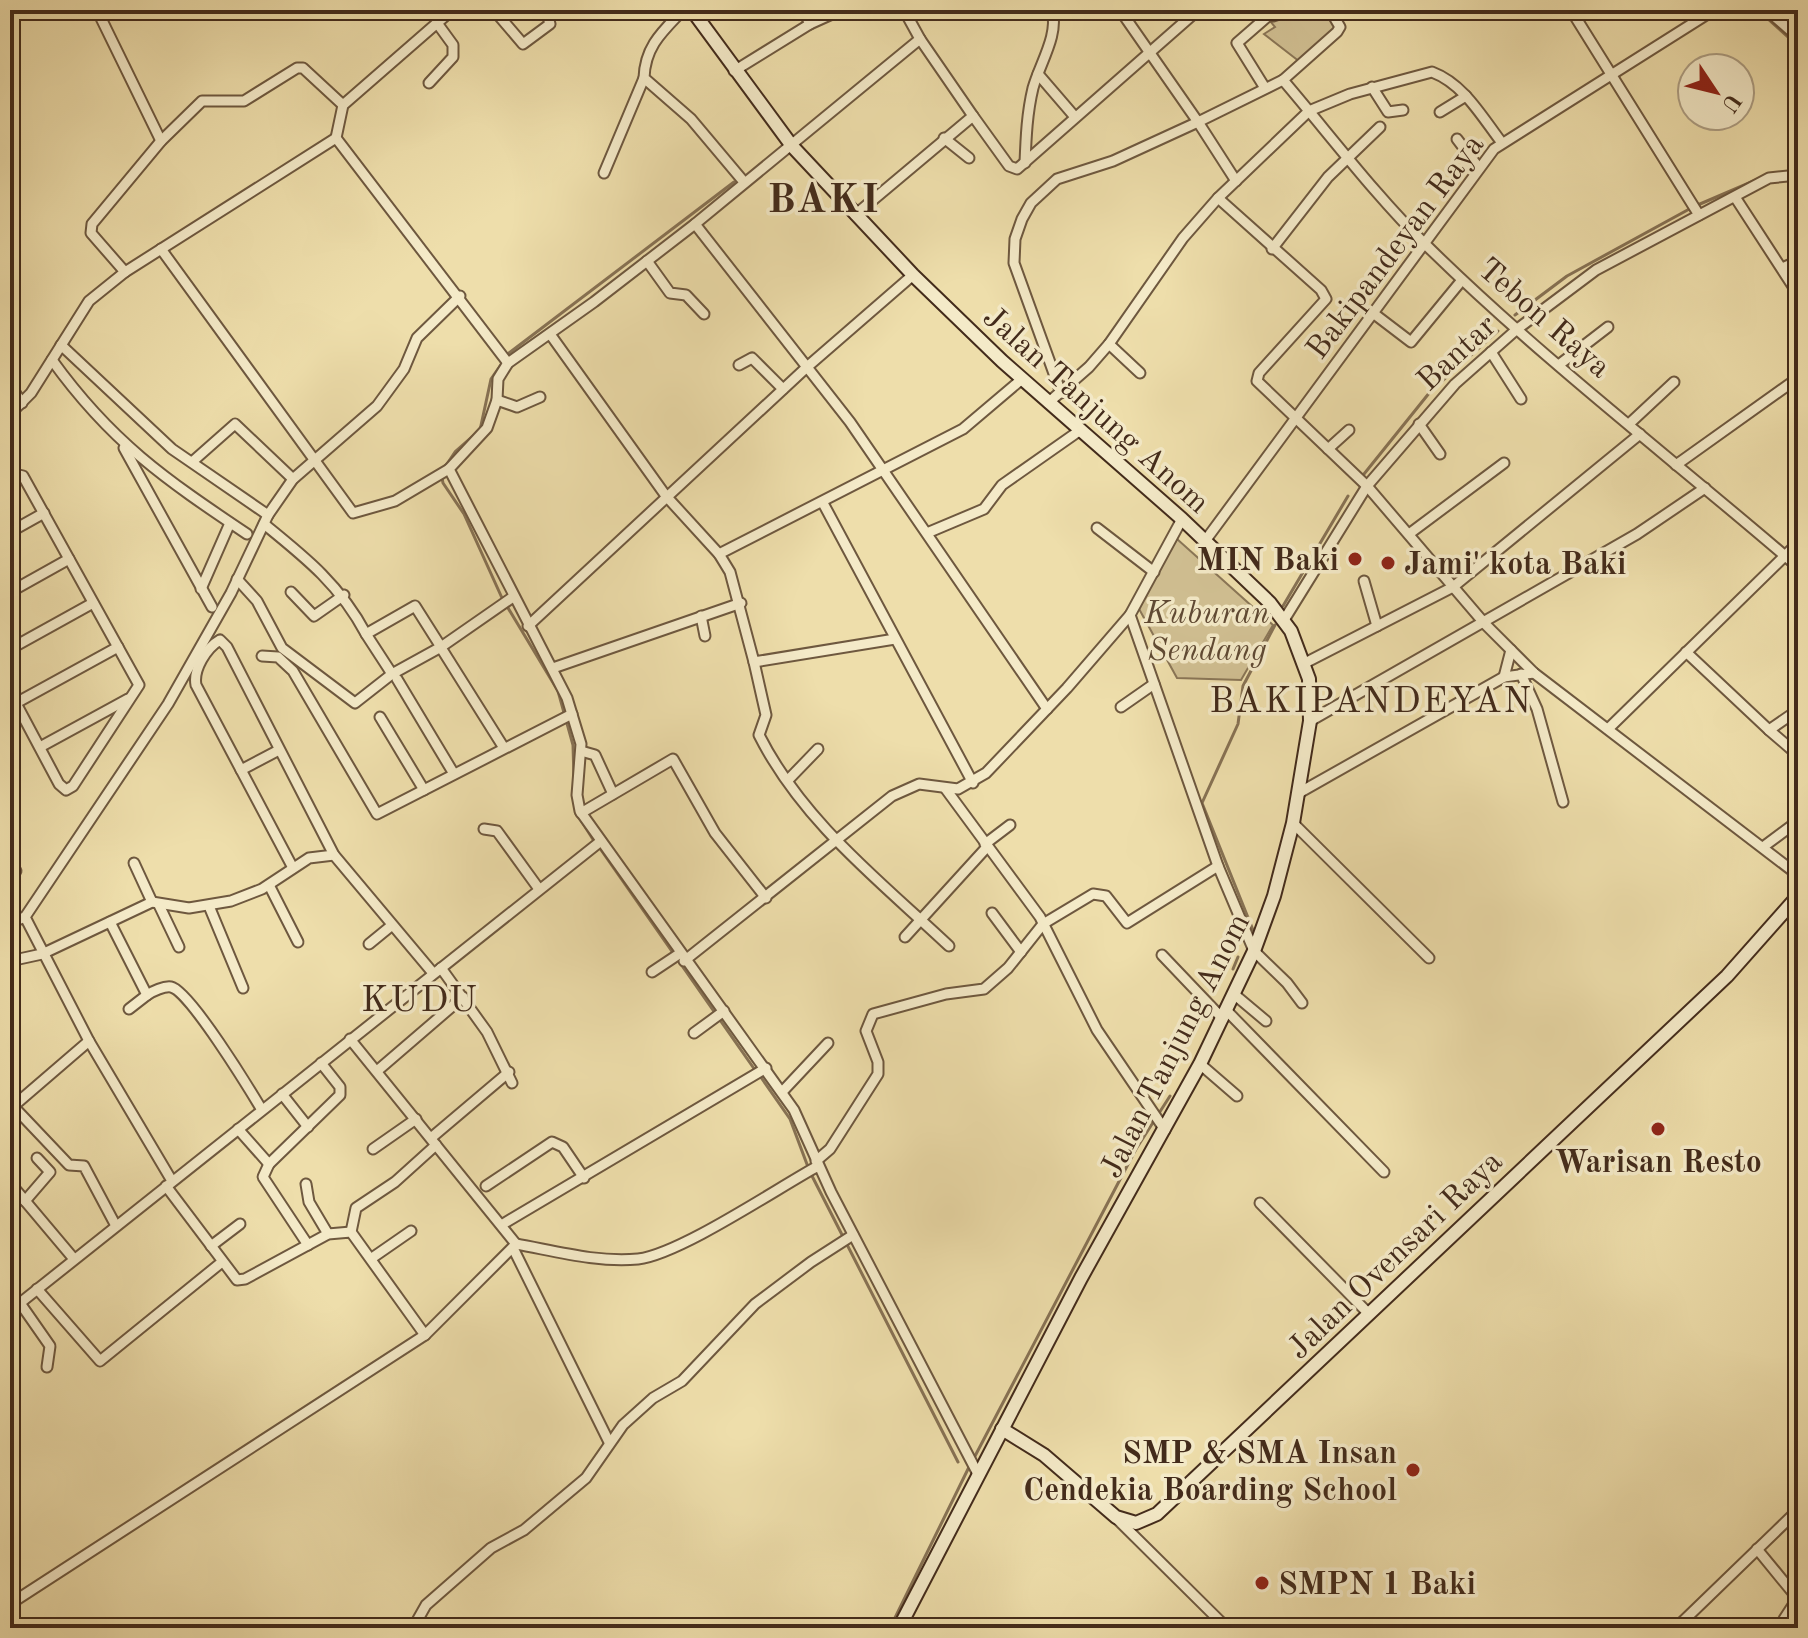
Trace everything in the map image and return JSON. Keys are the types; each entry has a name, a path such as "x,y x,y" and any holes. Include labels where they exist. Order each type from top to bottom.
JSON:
{"main road":[{"name":"Jalan Tanjung Anom","path":"692,10 792,146 913,275 1048,403 1182,519 1284,620 1305,663 1310,689 1310,721 1293,823 1274,896 1235,995 1200,1064 1160,1122 1002,1429 973,1467 899,1628"},
{"name":"Jalan Ovensari Raya","path":"1116,1517 1136,1523 1157,1514 1727,976 1798,896"},
{"path":"1002,1429 1044,1455 1116,1517"}],"street":[{"path":"97,10 161,141"},
{"path":"10,414 22,403 52,360 79,312 125,272 336,138 343,105 452,10"},
{"path":"494,10 523,44 550,24 546,10"},
{"path":"604,173 644,78 647,58 656,38 683,10"},
{"path":"803,10 810,24"},
{"path":"734,71 810,24 841,10"},
{"path":"904,10 920,39 973,116 1009,166 1017,169 1198,10"},
{"path":"1025,163 1026,123 1055,23 1052,10"},
{"path":"1120,10 1236,181"},
{"path":"1265,88 1237,43 1264,13 1291,10"},
{"path":"1061,393 1014,263 1015,239 1031,203 1057,179 1113,161 1283,80 1337,32 1340,27 1330,10"},
{"path":"1571,10 1697,210"},
{"name":"Bakipandeyan Raya","path":"1205,541 1297,419 1423,242 1502,143 1714,10"},
{"path":"1767,10 1798,37"},
{"path":"429,83 453,57 453,45 437,23"},
{"path":"161,249 313,461 356,515 395,501 443,474 487,428 497,400 498,379 506,360 550,334 695,224 920,39"},
{"path":"125,272 91,228 161,141 202,101 244,101 297,68 309,71 343,105"},
{"path":"1048,403 1109,344 1183,238 1218,198 1309,111 1372,87 1432,72 1451,81 1466,96 1502,143"},
{"path":"1038,74 1075,117"},
{"path":"644,78 691,119 744,182"},
{"name":"Tebon Raya","path":"1283,80 1423,242 1462,280 1513,328 1560,364 1798,567"},
{"path":"1372,87 1388,112 1403,110"},
{"path":"1440,112 1466,96"},
{"path":"855,215 973,116"},
{"path":"1272,249 1348,155 1380,127"},
{"path":"336,138 506,360"},
{"path":"944,138 969,158"},
{"path":"1457,139 1479,168"},
{"name":"Bantar","path":"1284,620 1364,484 1455,384 1513,328 1596,270 1697,210 1735,197 1773,177 1798,175"},
{"path":"1735,197 1798,294"},
{"path":"1218,198 1321,290 1326,299 1257,376 1257,381 1364,484 1485,624 1534,673 1798,875"},
{"path":"695,224 884,471 1047,709"},
{"path":"647,261 670,293 686,295 704,314"},
{"path":"1782,268 1798,261"},
{"path":"528,626 807,367 913,275"},
{"path":"1373,313 1411,342 1462,280"},
{"path":"10,923 25,917 168,704 266,520 293,479 377,406 404,369 417,338 460,296"},
{"path":"1560,364 1608,327"},
{"path":"550,334 666,496 719,554 730,572 741,603 766,715 759,735 835,842 949,946"},
{"path":"1109,344 1140,373"},
{"path":"61,345 172,449 266,520 344,595 454,774"},
{"path":"1491,352 1521,399"},
{"path":"739,365 752,358 783,389"},
{"path":"52,360 83,401 155,472 247,534"},
{"path":"10,367 14,374 10,383 22,403"},
{"path":"1676,465 1798,378"},
{"path":"719,554 884,471 980,417 1022,379"},
{"path":"1629,424 1674,382"},
{"path":"497,400 517,407 540,397"},
{"path":"192,462 235,424 293,479"},
{"path":"1419,424 1440,454"},
{"path":"1328,449 1349,430"},
{"path":"927,533 984,509 1002,485 1079,431"},
{"path":"1305,663 1453,587 1640,434"},
{"path":"118,438 212,607"},
{"path":"1409,534 1504,463"},
{"path":"10,473 23,476 139,685 70,789 59,784 10,692"},
{"path":"443,474 507,600 528,626 553,668 581,751 577,795 581,813 598,844 760,1072 782,1092 848,1238 973,1467"},
{"path":"1310,721 1485,624 1637,534 1705,488"},
{"path":"823,503 973,783"},
{"path":"10,532 44,513"},
{"path":"652,972 766,898 906,787 919,784 958,789 973,783 1047,709 1130,615 1182,519"},
{"path":"201,589 230,523"},
{"path":"1097,528 1154,572"},
{"path":"1608,729 1798,543"},
{"path":"10,592 69,559"},
{"path":"237,579 257,601 282,648 353,703 360,702 394,676 442,649 507,600"},
{"path":"1364,581 1377,626"},
{"path":"291,592 314,616 326,611 344,595"},
{"path":"10,649 93,603"},
{"path":"553,668 741,603"},
{"path":"366,634 415,606 504,748"},
{"path":"1130,615 1218,866 1254,951 1287,983 1302,1003"},
{"path":"701,616 705,636"},
{"path":"754,662 895,639"},
{"path":"293,868 194,680 220,640 227,647 334,855 391,926 463,997 511,1077 434,1142 395,1182 356,1208 351,1232"},
{"path":"16,703 118,647"},
{"path":"1504,677 1511,650"},
{"path":"1686,652 1798,755"},
{"path":"262,656 278,657 293,671 377,814 568,715"},
{"path":"1297,794 1504,677 1534,673"},
{"path":"1521,674 1537,709 1563,802"},
{"path":"1121,707 1154,684"},
{"path":"40,747 131,697"},
{"path":"1769,730 1798,710"},
{"path":"380,717 424,790"},
{"path":"789,779 818,749"},
{"path":"241,770 279,750"},
{"path":"581,751 595,755 613,794"},
{"path":"581,813 664,761 675,760 715,833 766,898"},
{"path":"945,788 1043,924 1097,1030 1160,1122"},
{"path":"1763,847 1798,821"},
{"path":"1293,823 1429,958"},
{"path":"905,937 986,845 1010,825"},
{"path":"484,829 497,831 539,889"},
{"path":"10,1311 598,844"},
{"path":"10,961 42,954 156,904 209,906 269,885 319,854 334,855"},
{"path":"10,861 16,871"},
{"path":"134,863 179,947"},
{"path":"515,1247 580,1256 640,1259 680,1243 814,1167 830,1149 878,1074 878,1062 866,1031 873,1014 946,994 984,989 1021,952 1043,924 1098,893 1106,896 1121,920 1132,922 1218,866"},
{"path":"269,885 298,942"},
{"path":"209,906 243,988"},
{"path":"992,913 1021,952"},
{"path":"25,917 42,954 169,1184 222,1262 240,1280 328,1234 351,1232"},
{"path":"110,922 147,995"},
{"path":"369,944 391,926"},
{"path":"1162,955 1384,1172"},
{"path":"129,1009 147,995 166,987 177,990 205,1023 262,1110"},
{"path":"1235,995 1266,1021"},
{"path":"377,1071 463,997"},
{"path":"694,1033 719,1015"},
{"path":"350,1039 503,1224 609,1442"},
{"path":"89,1041 11,1107 60,1158 71,1166 84,1166 116,1226"},
{"path":"782,1092 828,1043"},
{"path":"308,1245 263,1177 269,1164 341,1090 321,1063"},
{"path":"1200,1064 1237,1096"},
{"path":"503,1224 760,1072"},
{"path":"282,1094 308,1127"},
{"path":"373,1149 416,1119"},
{"path":"238,1129 269,1164"},
{"path":"486,1186 552,1142 563,1147 584,1178"},
{"path":"37,1158 50,1172"},
{"path":"25,1201 60,1158"},
{"path":"10,1183 74,1259"},
{"path":"306,1184 309,1202 328,1234"},
{"path":"1260,1203 1369,1314"},
{"path":"211,1246 240,1224"},
{"path":"372,1258 411,1231"},
{"path":"351,1232 425,1335"},
{"path":"413,1628 426,1605 491,1548 524,1530 586,1478 609,1442 640,1408 682,1381 755,1304 848,1238"},
{"path":"10,1604 425,1335 515,1247"},
{"path":"37,1289 100,1361 222,1262"},
{"path":"20,1303 46,1336 51,1354 47,1367"},
{"path":"1676,1628 1798,1510"},
{"path":"1116,1517 1227,1628"},
{"path":"1757,1549 1797,1599 1784,1619 1786,1628"}],"green space":[{"path":"1297,10 1326,10 1337,29 1300,62 1264,34 1275,27 1270,21"},
{"name":"Kuburan Sendang","path":"1177,539 1273,625 1241,680 1177,678 1138,607"}],"waterway":[{"path":"1758,10 1798,46"},
{"path":"1775,10 1796,29"},
{"path":"1515,315 1567,276 1693,207 1770,174"},
{"path":"574,779 573,745 558,691 502,598 464,514 443,483 441,473 455,452 480,430 491,379 509,353 734,182"},
{"path":"1364,474 1430,392 1498,331"},
{"path":"1283,606 1348,496"},
{"path":"1253,930 1202,803 1238,724 1243,686 1275,625"},
{"path":"579,817 594,841"},
{"path":"599,847 755,1070"},
{"path":"1233,969 1238,957"},
{"path":"760,1076 790,1119 808,1167"},
{"path":"974,1458 1136,1149 1170,1096"},
{"path":"811,1174 958,1462"},
{"path":"890,1628 970,1465"}],"place":[{"name":"MIN Baki","path":"1355,559"},
{"name":"Jami' kota Baki","path":"1388,563"},
{"name":"Warisan Resto","path":"1658,1129"},
{"name":"SMP & SMA Insan Cendekia Boarding School","path":"1413,1470"},
{"name":"SMPN 1 Baki","path":"1262,1583"}],"district":[{"name":"BAKI","path":"824,198"},
{"name":"BAKIPANDEYAN","path":"1371,699"},
{"name":"KUDU","path":"420,998"}]}
